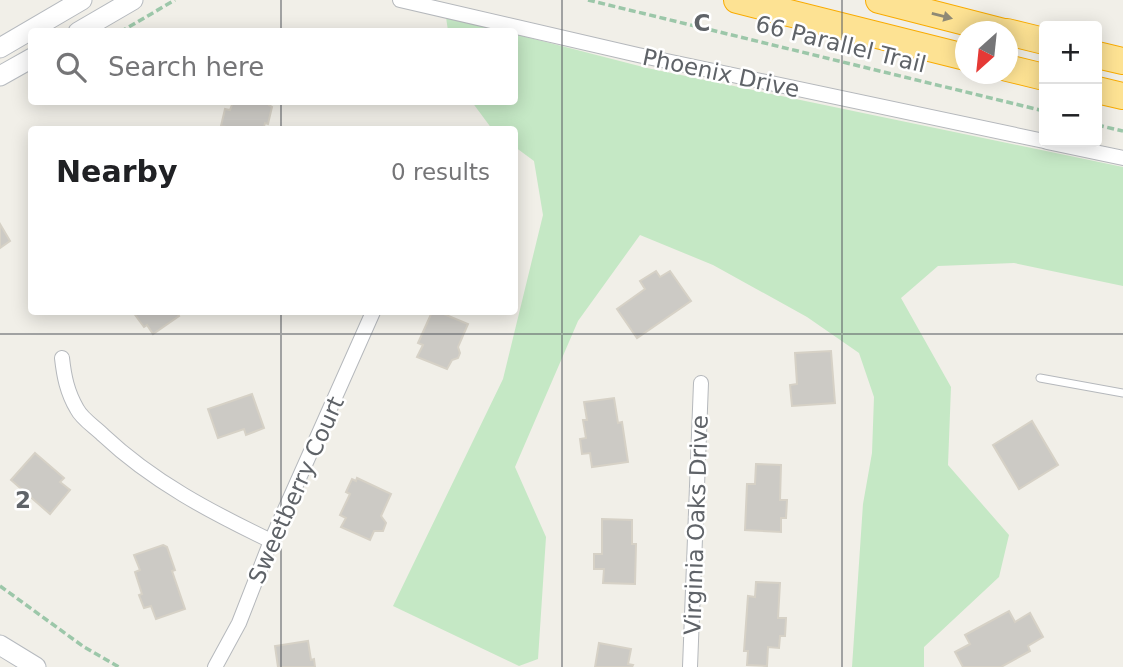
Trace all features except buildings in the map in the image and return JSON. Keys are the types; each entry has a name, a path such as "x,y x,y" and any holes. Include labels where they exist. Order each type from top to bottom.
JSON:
{"highway":[{"path":"737,0 955,54"},
{"path":"879,0 962,21"},
{"path":"1018,35 1039,40"},
{"path":"1102,56 1123,61"},
{"path":"1018,71 1039,76"},
{"path":"1102,91 1123,96"}],"main road":[{"path":"34,28 82,0"},
{"path":"85,28 133,0"},
{"path":"0,48 28,32"},
{"path":"0,76 28,60"},
{"path":"0,645 36,667"}],"street":[{"name":"Phoenix Drive","path":"400,0 638,55 1039,140"},
{"name":"Phoenix Drive","path":"1073,147 1123,158"},
{"name":"Sweetberry Court","path":"215,667 239,623 271,541 372,315"},
{"path":"62,358 65,384 78,411 120,451 164,484 203,508 271,541"},
{"name":"Virginia Oaks Drive","path":"690,667 701,383"}],"lane":[{"path":"1040,378 1123,393"}],"path":[{"path":"127,28 175,0"},
{"name":"66 Parallel Trail","path":"588,0 1039,110"},
{"path":"1102,126 1123,131"},
{"path":"0,586 84,647 119,667"}],"green space":[{"path":"446,17 492,28 448,28"},
{"path":"518,35 647,68 1123,167 1123,286 1014,263 938,266 901,298 951,387 948,465 1009,535 999,577 924,647 924,667 852,667 863,504 872,453 874,397 859,353 807,317 713,265 640,235 578,321 515,467 546,537 538,659 519,666 393,606 503,379 543,215 534,161 518,149 518,126 490,126 474,105 518,105"}]}
